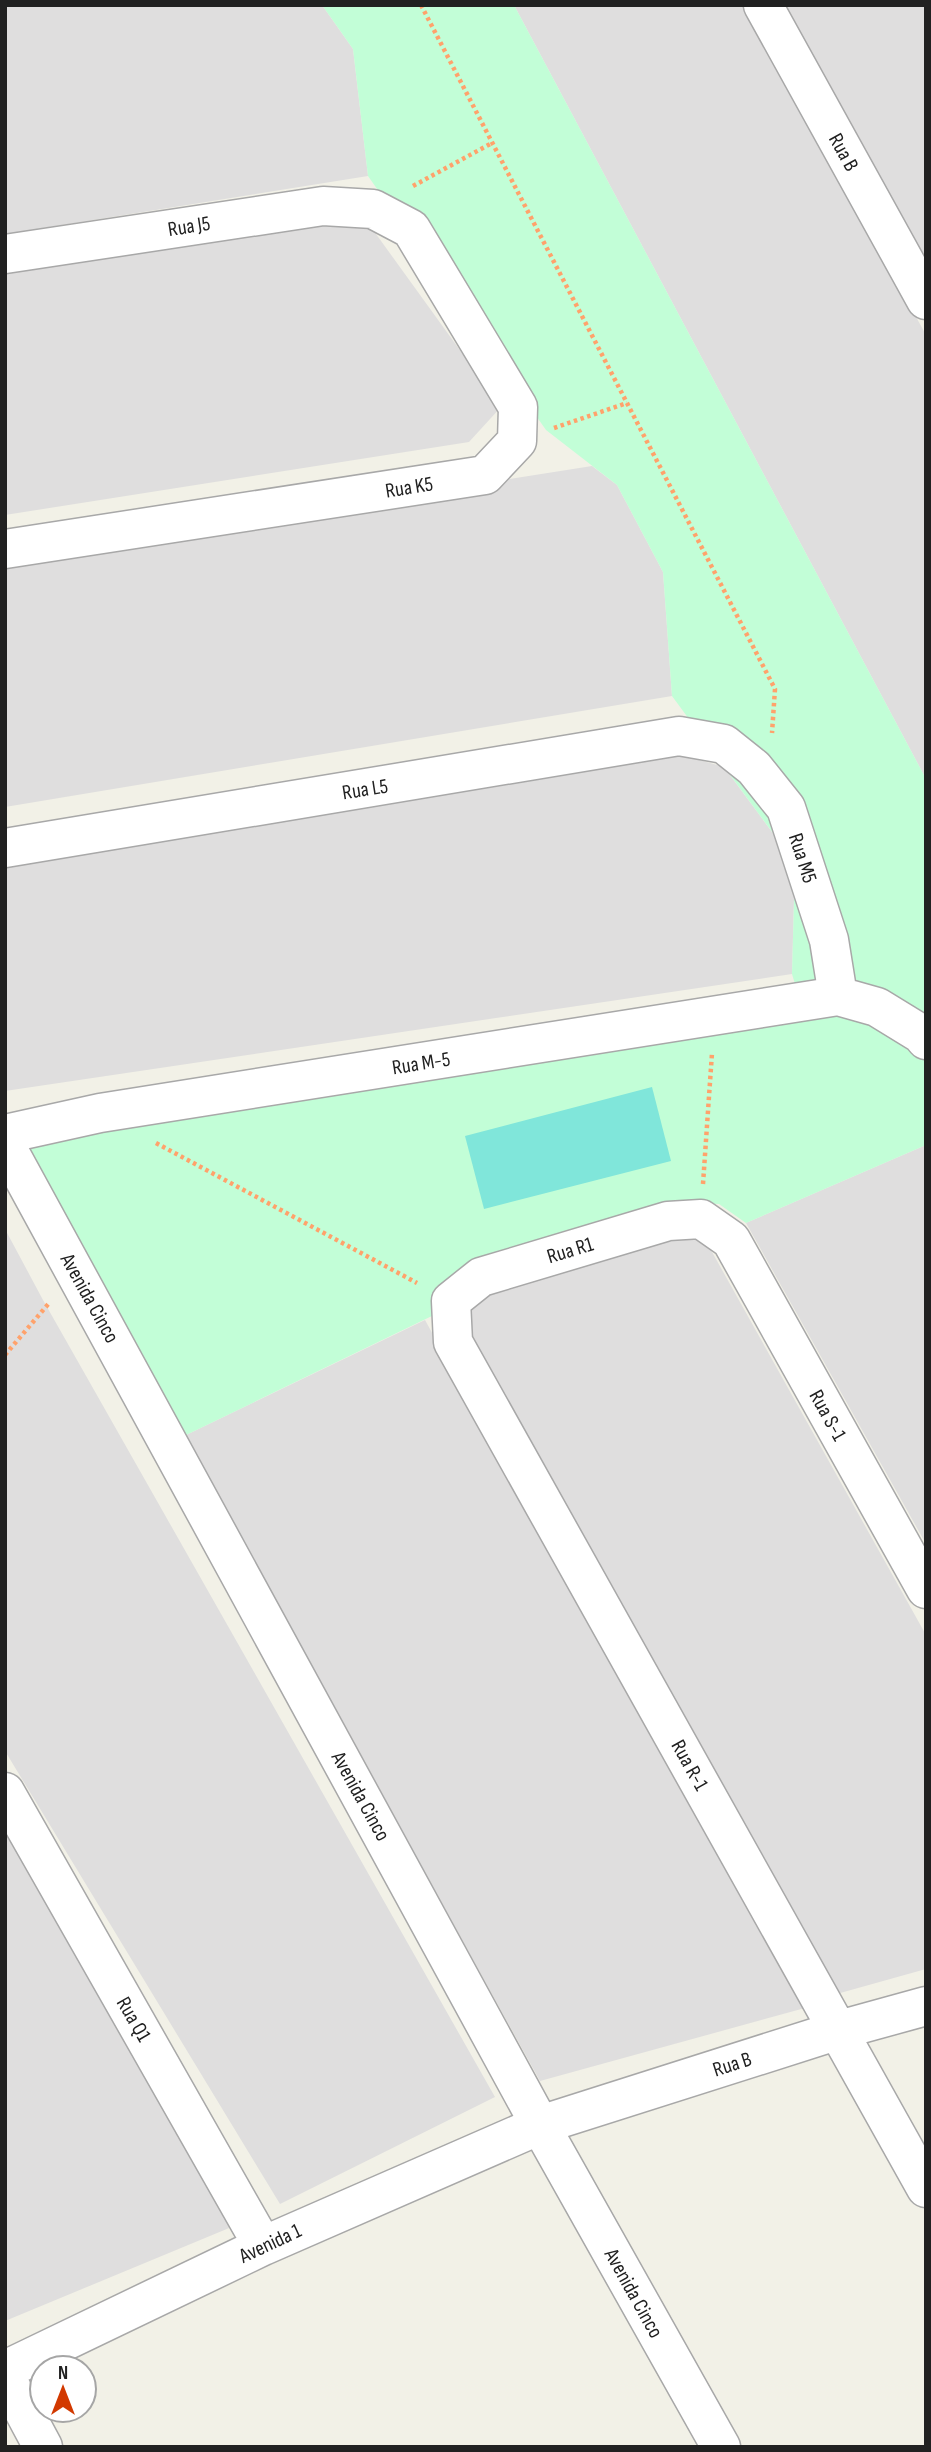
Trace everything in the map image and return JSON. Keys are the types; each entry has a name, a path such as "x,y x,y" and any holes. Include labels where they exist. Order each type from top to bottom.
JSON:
{"street":[{"name":"Rua B","path":"763,5 926,300"},
{"name":"Rua J5","path":"5,254 323,206 373,209"},
{"path":"373,209 411,229 518,407 517,441"},
{"name":"Rua K5","path":"5,549 485,475 517,441"},
{"name":"Rua L5","path":"5,848 678,736 724,744"},
{"name":"Rua M5","path":"724,744 754,768 786,808 829,940 838,996"},
{"path":"838,996 877,1007 921,1034 926,1040"},
{"name":"Rua M-5","path":"5,1134 100,1113 838,996"},
{"name":"Avenida Cinco","path":"5,1144 540,2125 720,2447"},
{"name":"Rua R1","path":"451,1301 481,1277 667,1221 716,1230"},
{"name":"Rua S-1","path":"716,1230 926,1589"},
{"name":"Rua R-1","path":"451,1301 453,1342 926,2188"},
{"name":"Rua Q1","path":"5,1792 262,2246"},
{"name":"Rua B","path":"540,2125 839,2030 926,2006"},
{"name":"Avenida 1","path":"5,2370 262,2246 540,2125"},
{"path":"5,2376 43,2447"}],"path":[{"path":"421,5 775,689 771,739 754,768"},
{"path":"373,209 492,143"},
{"path":"517,441 627,403"},
{"path":"715,1016 716,1230"},
{"path":"100,1113 451,1301"},
{"path":"5,1355 75,1272"}],"shaded area":[{"path":"5,5 322,5 353,49 368,176 5,234"},
{"path":"514,5 744,5 926,335 926,779"},
{"path":"780,5 926,5 926,268"},
{"path":"363,216 501,407 469,442 5,515 5,272"},
{"path":"592,466 617,485 663,572 672,696 5,807 5,558"},
{"path":"675,753 724,767 795,863 792,974 5,1091 5,863"},
{"path":"652,1087 671,1161 484,1209 465,1136"},
{"path":"926,1145 926,1544 746,1223"},
{"path":"5,1229 495,2097 280,2204 5,1751"},
{"path":"685,1232 707,1243 926,1635 926,1969 833,1995 461,1329 482,1288"},
{"path":"425,1320 805,2008 540,2081 184,1436"},
{"path":"5,1821 234,2226 5,2321"}],"green space":[{"path":"322,5 514,5 926,779 926,1145 746,1223 719,1204 696,1203 434,1315 184,1436 19,1145 806,1021 792,974 795,863 672,696 663,572 617,485 546,430 368,176 353,49"}]}
